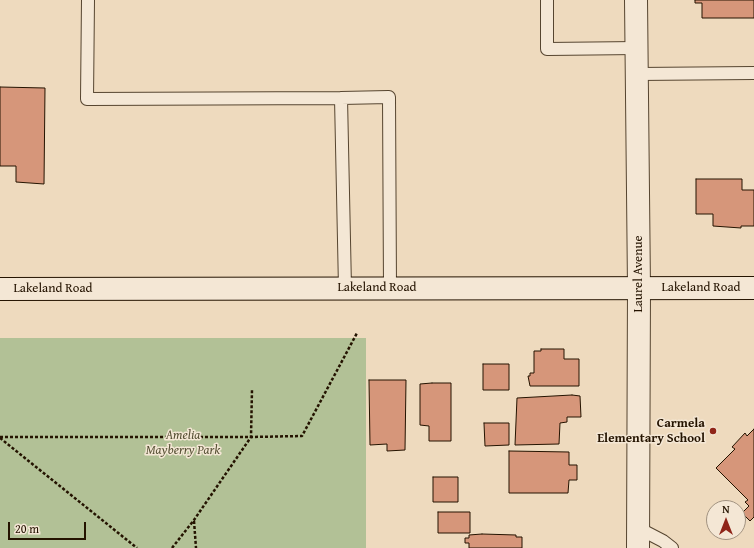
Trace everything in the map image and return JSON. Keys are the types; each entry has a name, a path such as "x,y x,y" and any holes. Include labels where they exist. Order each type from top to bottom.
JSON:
{"street":[{"name":"Laurel Avenue","path":"636,0 638,48 639,288 638,538"},
{"name":"Lakeland Road","path":"0,289 754,288"}],"lane":[{"path":"88,0 87,99 389,98 390,288"},
{"path":"547,0 547,49 638,48"},
{"path":"637,74 754,72"},
{"path":"341,98 345,288"},
{"path":"638,538 663,541 672,548"}],"path":[{"path":"0,438 302,436 357,333"},
{"path":"172,548 194,520 251,437 252,389"},
{"path":"0,438 137,548"},
{"path":"194,520 196,548"}],"green space":[{"name":"Amelia Mayberry Park","path":"0,338 366,338 366,548 0,548"}],"building":[{"path":"695,0 754,0 754,18 702,18 702,3 695,3"},
{"path":"0,87 45,88 44,184 16,182 16,166 0,166"},
{"path":"696,179 742,179 742,190 754,190 754,226 741,226 741,228 713,226 713,214 696,214"},
{"path":"541,349 564,349 564,359 579,359 579,386 530,386 528,376 530,376 530,373 534,373 534,351 541,351"},
{"path":"483,364 509,364 509,390 483,390"},
{"path":"369,380 406,380 405,450 387,451 387,444 370,445"},
{"path":"451,383 451,441 429,441 429,426 420,425 420,384"},
{"path":"572,395 580,396 581,417 567,417 567,422 560,423 559,444 515,445 517,398"},
{"path":"484,423 509,423 509,445 485,446"},
{"path":"754,429 754,517 750,521 746,517 746,509 749,506 746,501 748,500 716,468 735,449 732,447 745,433 747,436"},
{"path":"509,451 569,452 569,465 577,465 577,480 569,480 568,493 509,493"},
{"path":"433,477 458,477 458,502 433,502"},
{"path":"438,512 470,512 470,533 438,533"},
{"path":"469,535 516,535 516,537 522,537 522,548 469,548 469,543 465,543 465,538 469,538"}],"place":[{"name":"Carmela Elementary School","path":"713,431"}]}
